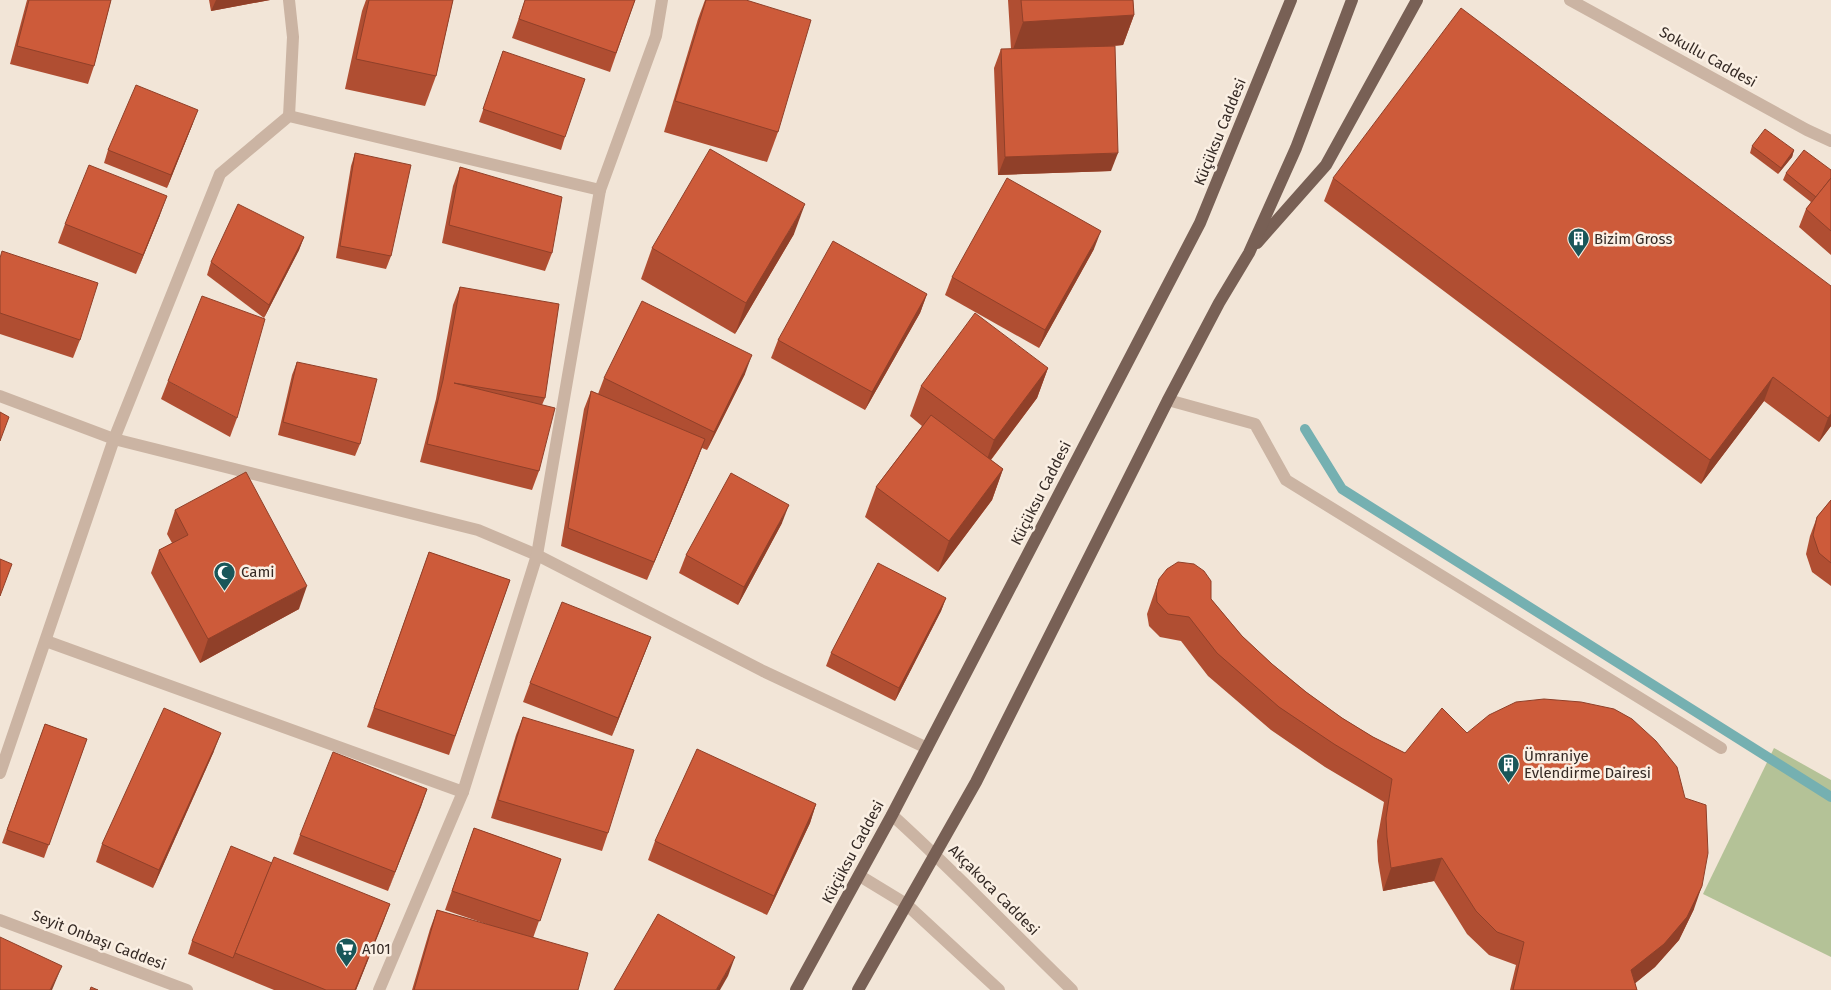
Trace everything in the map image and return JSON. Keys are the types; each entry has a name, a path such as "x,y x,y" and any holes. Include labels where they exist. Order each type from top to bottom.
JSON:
{"main road":[{"name":"Küçüksu Caddesi","path":"796,990 860,876 1200,223 1291,0"},
{"path":"858,990 976,782 1168,400 1219,303 1249,253 1296,148 1352,0"},
{"path":"1249,253 1326,165 1417,0"}],"street":[{"path":"0,773 114,439 220,174 289,116 293,37 289,0"},
{"path":"379,990 463,792 537,555 600,190 656,36 662,0"},
{"name":"Sokullu Caddesi","path":"1570,0 1807,130 1831,141"},
{"path":"289,116 600,190"},
{"path":"0,396 114,439 478,530 537,555 763,671 927,748"},
{"path":"1168,400 1255,424 1286,480 1721,748"},
{"path":"46,641 463,792"},
{"name":"Akçakoca Caddesi","path":"892,815 935,854 966,887 1072,990"},
{"path":"860,876 906,904 999,990"},
{"name":"Seyit Onbaşı Caddesi","path":"0,920 187,990"}],"green space":[{"path":"1774,748 1831,780 1831,957 1703,894"}],"building":[{"path":"29,0 111,0 94,66 17,46"},
{"path":"369,0 453,0 436,76 356,59"},
{"path":"525,0 635,0 616,53 519,19"},
{"path":"706,0 746,0 811,20 778,132 675,101"},
{"path":"1021,0 1133,0 1134,15 1023,22"},
{"name":"Bizim Gross","path":"1461,8 1831,286 1831,414 1828,418 1773,377 1710,460 1333,178"},
{"path":"1115,46 1118,153 1005,157 1001,49"},
{"path":"503,51 585,79 565,137 483,109"},
{"path":"136,85 198,110 171,175 108,150"},
{"path":"1765,129 1794,150 1781,168 1752,146"},
{"path":"710,149 805,204 746,303 652,248"},
{"path":"1804,150 1831,170 1831,178 1816,197 1786,173"},
{"path":"355,153 411,165 391,256 340,246"},
{"path":"89,165 167,196 143,255 65,224"},
{"path":"460,167 562,197 552,253 449,225"},
{"path":"1007,178 1101,231 1045,330 952,277"},
{"path":"1831,178 1831,231 1806,209"},
{"path":"238,204 304,237 269,305 211,262"},
{"path":"833,241 927,294 872,392 778,340"},
{"path":"2,251 98,283 80,340 0,313 0,258"},
{"path":"460,287 559,304 545,398 454,383 555,408 539,471 427,444 443,380"},
{"path":"202,296 265,319 237,418 168,381"},
{"path":"642,301 752,355 714,432 604,378"},
{"path":"975,313 1048,368 994,440 921,386"},
{"path":"297,362 377,379 360,444 283,422"},
{"path":"591,391 705,439 654,562 568,528"},
{"path":"0,412 9,417 0,441"},
{"path":"931,415 1003,469 949,541 876,487"},
{"name":"Cami","path":"246,472 307,586 208,639 159,550 188,535 175,510"},
{"path":"731,473 789,505 744,587 686,555"},
{"path":"1831,500 1831,563 1819,553 1813,535 1817,517"},
{"path":"429,552 510,580 455,736 374,708"},
{"path":"0,559 12,564 0,596"},
{"name":"Ümraniye Evlendirme Dairesi","path":"1178,562 1194,564 1204,571 1211,581 1211,599 1242,636 1272,664 1342,718 1373,737 1405,753 1442,708 1467,733 1489,715 1516,702 1544,699 1581,702 1614,709 1632,719 1656,741 1677,767 1685,798 1706,805 1708,853 1702,886 1687,917 1664,944 1631,970 1637,990 1513,990 1524,942 1497,932 1476,911 1442,858 1391,868 1386,818 1392,779 1334,744 1279,707 1217,653 1189,617 1168,614 1157,602 1156,590 1159,579 1167,569"},
{"path":"878,563 946,598 899,688 831,653"},
{"path":"562,602 651,637 618,718 530,683"},
{"path":"164,708 221,733 159,870 102,844"},
{"path":"523,717 634,750 608,833 498,800"},
{"path":"45,724 87,739 49,845 7,830"},
{"path":"697,749 816,804 774,896 655,841"},
{"path":"333,752 427,789 395,872 300,835"},
{"path":"474,828 561,859 540,921 452,891"},
{"path":"231,846 272,863 233,958 192,941"},
{"path":"274,857 390,904 355,990 326,990 235,953"},
{"path":"437,910 588,953 578,990 414,990"},
{"path":"658,914 735,957 716,990 614,990"},
{"path":"0,937 62,966 50,990 0,990"}],"waterway":[{"path":"1305,429 1342,489 1831,797"}],"place":[{"name":"Bizim Gross","path":"1578,258"},
{"name":"Cami","path":"225,591"},
{"name":"Ümraniye Evlendirme Dairesi","path":"1508,784"},
{"name":"A101","path":"346,968"}]}
